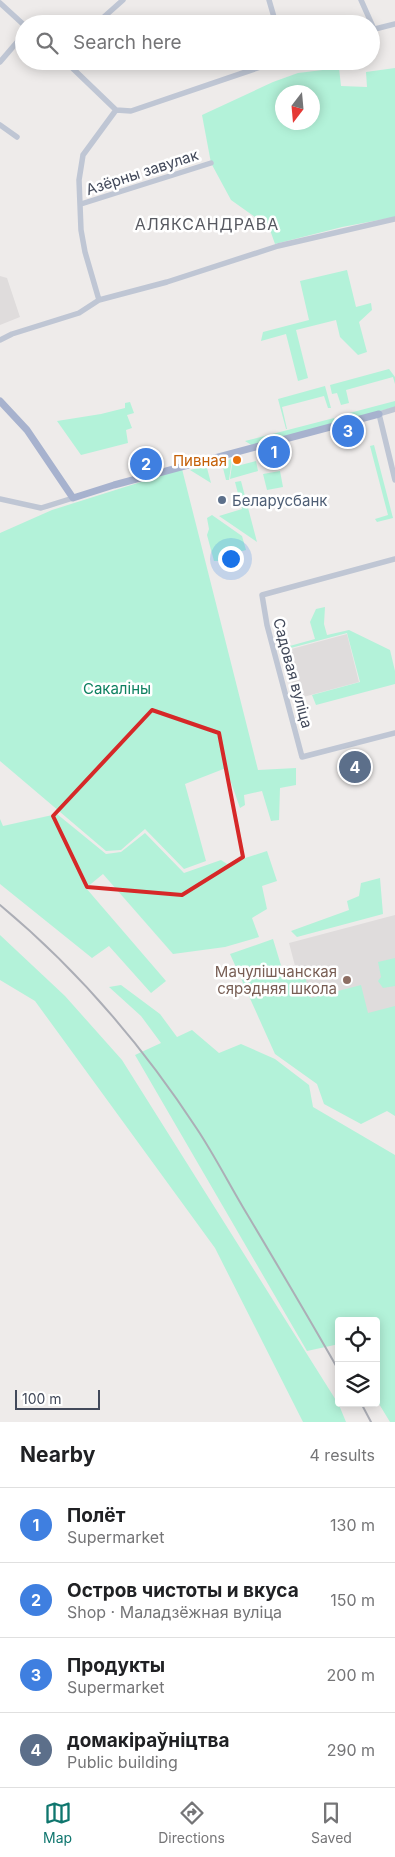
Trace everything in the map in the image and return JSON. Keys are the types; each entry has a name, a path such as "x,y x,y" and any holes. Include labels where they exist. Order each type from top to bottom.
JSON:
{"main road":[{"path":"0,402 27,430 73,498 114,485 379,414"}],"street":[{"path":"106,15 123,0"},
{"path":"269,0 273,15"},
{"path":"361,0 367,15"},
{"path":"0,3 15,17"},
{"path":"380,28 395,24"},
{"path":"0,62 15,44"},
{"path":"74,70 116,110 131,111 252,70"},
{"path":"99,300 84,252 79,180 83,155 116,110"},
{"path":"0,124 17,137"},
{"name":"Азёрны завулак","path":"81,204 211,163"},
{"path":"0,340 12,334 79,313 99,300 167,282 278,246 395,219"},
{"path":"395,409 379,414 395,480"},
{"path":"0,500 41,508 73,498"},
{"name":"Садовая вуліца","path":"395,559 262,595 267,625 302,756 395,734"}],"highlighted area":[{"path":"152,710 219,733 243,857 182,895 87,887 53,816"}],"shaded area":[{"path":"0,276 7,278 20,317 0,325"},
{"path":"347,634 359,682 296,699 284,651"},
{"name":"Мачулішчанская сярэдняя школа","path":"395,915 395,1016 314,1038 289,943"}],"green space":[{"path":"395,68 395,217 342,227 275,244 269,227 231,200 211,163 202,115 273,82 298,73 339,70 341,86 367,87 366,72"},
{"path":"347,270 356,307 371,303 372,310 359,322 367,352 358,355 340,337 336,320 296,330 308,378 298,381 286,334 261,341 263,332 309,320 300,281"},
{"path":"389,369 395,377 395,384 393,377 346,390 349,403 341,405 337,393 332,394 330,385"},
{"path":"325,386 331,408 328,408 324,396 282,407 286,429 278,399"},
{"path":"395,401 395,407 340,422 338,416"},
{"path":"130,402 134,413 127,415 132,428 126,430 128,443 81,455 57,421 125,408 125,403"},
{"path":"334,418 335,424 253,446 245,441"},
{"path":"374,445 393,518 377,522 375,519 388,515 370,446"},
{"path":"233,458 235,458 237,466 256,461 258,471 230,479"},
{"path":"232,459 229,480 226,480 222,464 207,468 211,483 190,470"},
{"name":"Сакаліны","path":"182,469 258,770 296,768 296,785 280,788 279,820 271,821 262,791 244,795 245,805 240,808 226,768 185,784 206,861 184,869 145,829 121,850 106,851 0,761 0,533 52,510"},
{"path":"280,471 283,487 267,490 263,474"},
{"path":"241,481 257,542 219,516 242,509 235,482"},
{"path":"212,515 242,536 246,550 223,556 224,561 214,561 207,535 209,529 207,518"},
{"path":"325,607 324,624 327,635 349,630 390,650 395,671 395,684 316,705 312,695 360,682 347,633 287,649 286,647 315,639 310,622 316,609"},
{"path":"57,814 106,854 121,852 145,833 184,873 221,860 227,864 267,851 277,881 262,886 267,909 252,918 259,937 225,947 173,954 103,874 86,888 166,981 151,993 109,946 92,958 0,884 0,819 3,826"},
{"path":"380,878 383,914 297,937 291,931 349,910 347,901 359,896 361,883"},
{"path":"0,935 65,996 122,1060 335,1399 335,1407 340,1407 346,1422 303,1422 215,1248 35,1001 0,980"},
{"path":"273,939 283,972 305,977 311,998 361,985 368,1013 395,1006 395,1116 387,1111 361,1124 324,1104 317,1084 275,1054 230,954"},
{"path":"395,958 395,986 383,988 378,981 381,977 378,962"},
{"path":"121,985 160,1014 177,1037 192,1030 219,1053 241,1044 275,1059 309,1085 313,1107 395,1155 395,1422 390,1422 380,1406 380,1317 335,1317 335,1345 307,1351 135,1055 161,1043 141,1016 109,987"}],"railway":[{"path":"0,905 56,955 82,982 131,1038 176,1098 210,1150 335,1364"},
{"path":"363,1407 371,1422"}],"place":[{"name":"Продукты","path":"348,431"},
{"name":"Полёт","path":"274,452"},
{"name":"Пивная","path":"237,460"},
{"name":"Остров чистоты и вкуса","path":"146,464"},
{"name":"Беларусбанк","path":"222,500"},
{"name":"домакіраўніцтва","path":"355,767"},
{"name":"Мачулішчанская сярэдняя школа","path":"347,980"}],"district":[{"name":"АЛЯКСАНДРАВА","path":"207,224"}]}
